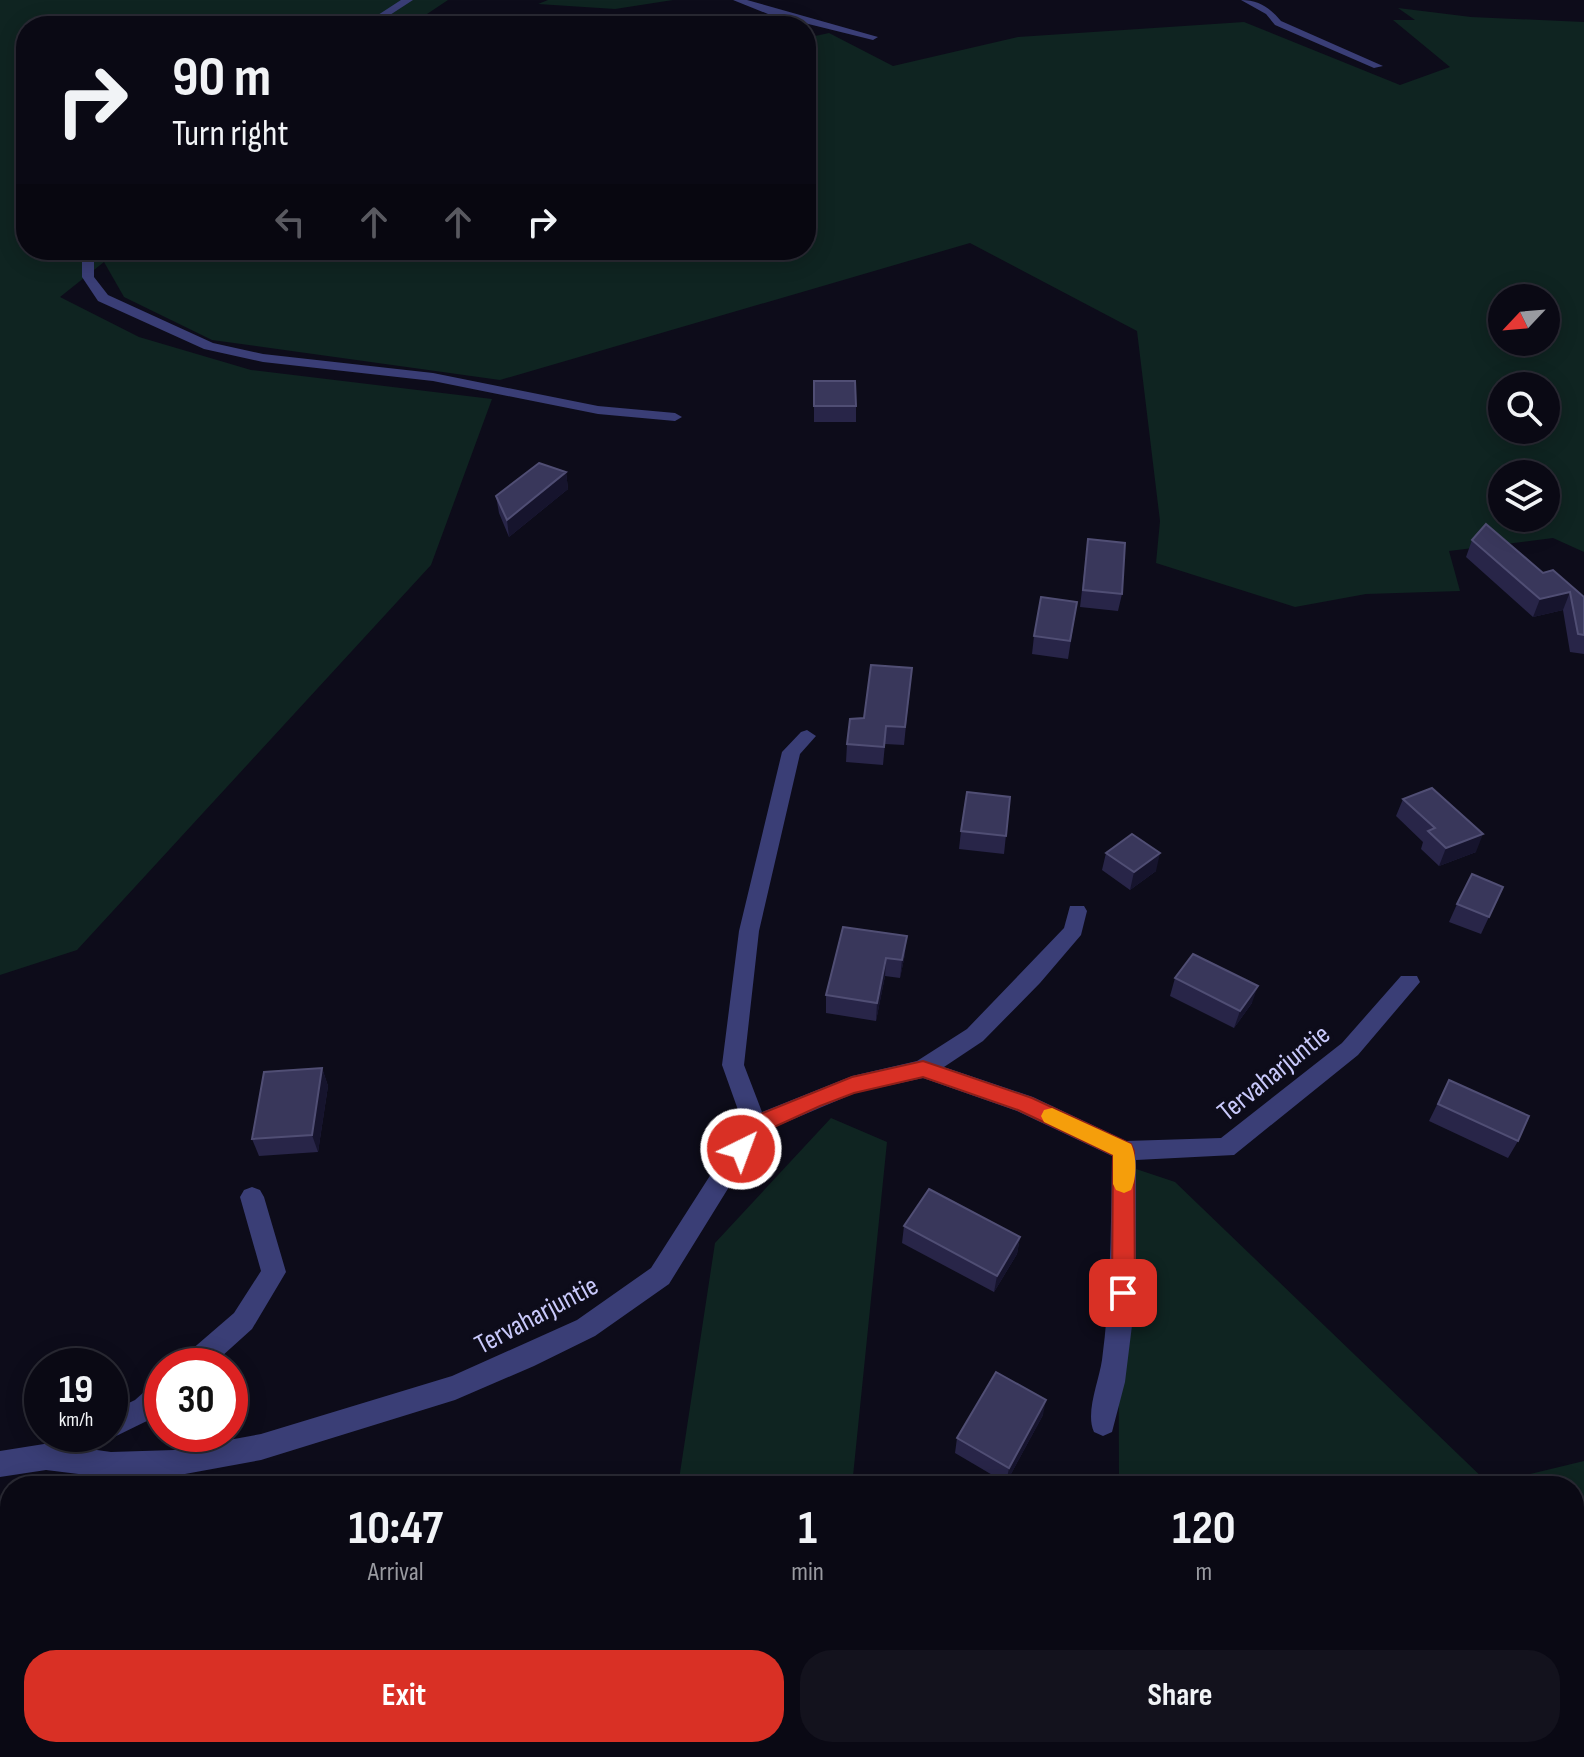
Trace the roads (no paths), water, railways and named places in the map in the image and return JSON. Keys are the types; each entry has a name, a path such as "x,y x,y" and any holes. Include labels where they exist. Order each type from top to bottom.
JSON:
{"street":[{"path":"382,16 408,0"},
{"path":"738,0 787,16"},
{"path":"1246,0 1269,12 1278,23 1378,66"},
{"path":"816,23 873,37"},
{"path":"89,260 88,277 103,298 209,346 263,358 433,377 598,410 675,417"},
{"path":"807,736 791,752 749,931 733,1065 755,1125 852,1085 923,1069 975,1035 1033,977 1074,930 1077,911"},
{"name":"Tervaharjuntie","path":"923,1069 1025,1104 1124,1151 1226,1148 1350,1049 1409,982"},
{"name":"Tervaharjuntie","path":"0,1464 46,1457 111,1465 174,1463 261,1447 455,1388 525,1358 586,1328 660,1276 755,1125"},
{"path":"1103,1423 1112,1382 1123,1293 1124,1151"},
{"path":"212,1348 243,1321 274,1272 252,1197"},
{"path":"46,1457 56,1452"}]}
